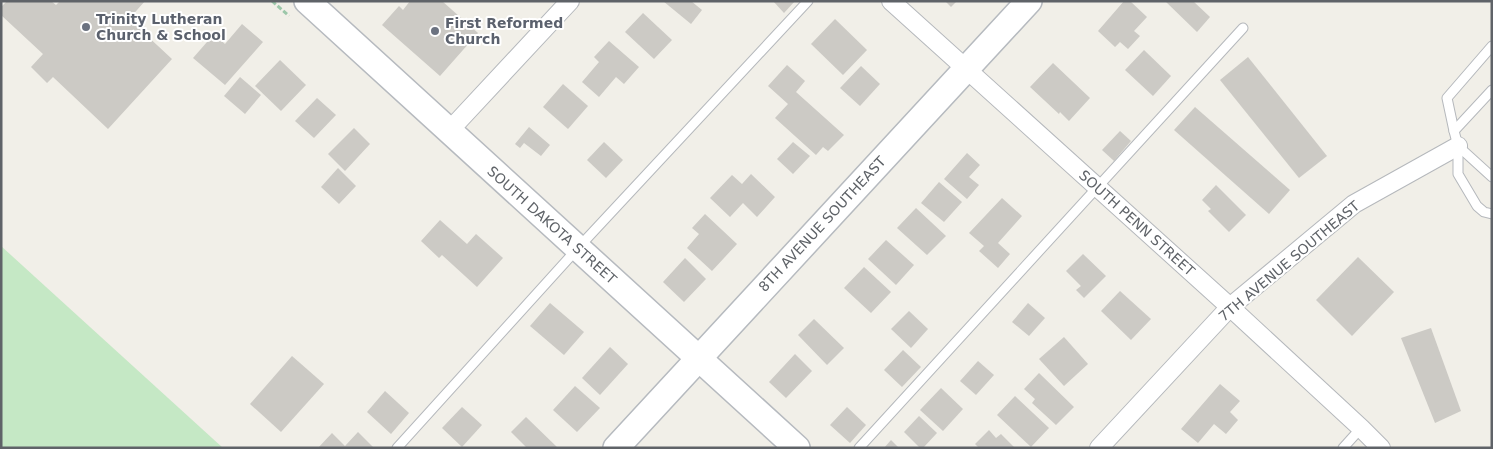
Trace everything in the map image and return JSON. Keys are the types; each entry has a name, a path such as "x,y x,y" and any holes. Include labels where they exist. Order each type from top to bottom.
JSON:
{"street":[{"path":"449,131 570,1"},
{"name":"SOUTH PENN STREET","path":"891,1 1230,307 1361,428 1380,448"},
{"name":"8TH AVENUE SOUTHEAST","path":"616,448 1029,1"},
{"name":"SOUTH DAKOTA STREET","path":"308,2 797,448"},
{"name":"7TH AVENUE SOUTHEAST","path":"1099,448 1230,307 1354,204 1456,138"}],"lane":[{"path":"397,448 578,248 808,1"},
{"path":"859,448 1243,28"},
{"path":"1492,46 1447,98 1456,138 1458,174 1477,206 1484,212 1492,214"},
{"path":"1456,138 1492,90"},
{"path":"1456,138 1492,177"},
{"path":"1343,448 1361,428"}],"green space":[{"path":"1,246 223,448 1,448"}],"building":[{"path":"7,1 51,1 56,5 60,1 145,1 129,19 172,59 108,129 53,77 47,83 31,67 43,54 1,15 1,7"},
{"path":"410,1 442,1 478,33 440,76 382,25 399,6 403,10"},
{"path":"663,1 691,1 702,10 691,24"},
{"path":"773,1 795,1 784,13"},
{"path":"945,1 957,1 951,7"},
{"path":"1124,1 1130,1 1147,17 1134,31 1140,36 1128,49 1120,42 1115,47 1098,31"},
{"path":"1165,1 1193,1 1210,17 1197,32"},
{"path":"643,13 672,40 654,59 625,32"},
{"path":"835,19 867,50 843,75 811,44"},
{"path":"242,24 263,42 225,85 193,58 214,34 225,44"},
{"path":"609,41 639,67 624,84 616,77 599,97 582,82 599,62 594,57"},
{"path":"1144,50 1171,76 1153,96 1125,70"},
{"path":"1248,57 1327,156 1299,178 1220,80"},
{"path":"280,60 306,85 281,111 255,86"},
{"path":"1053,63 1090,98 1069,121 1030,87"},
{"path":"787,65 805,81 796,92 844,135 828,151 823,147 816,155 775,118 788,104 768,86"},
{"path":"861,66 880,84 860,106 840,88"},
{"path":"240,77 261,95 245,114 224,96"},
{"path":"563,84 588,106 568,129 543,107"},
{"path":"317,98 336,115 314,138 295,121"},
{"path":"1195,107 1290,190 1269,214 1174,130"},
{"path":"529,127 550,145 541,156 524,143 520,148 515,144"},
{"path":"354,128 370,144 345,171 328,154"},
{"path":"1120,131 1131,141 1114,161 1102,150"},
{"path":"604,142 623,160 606,178 587,160"},
{"path":"793,142 810,156 793,174 777,159"},
{"path":"967,153 980,165 969,177 979,185 967,199 944,179"},
{"path":"338,168 356,186 339,204 321,187"},
{"path":"751,174 775,197 757,217 743,203 730,217 710,198 732,175 742,184"},
{"path":"939,182 962,202 944,222 921,203"},
{"path":"1216,185 1246,215 1229,232 1208,211 1211,209 1202,200"},
{"path":"1002,198 1022,216 998,243 1010,254 998,268 979,251 984,246 969,233"},
{"path":"916,208 946,236 927,255 897,228"},
{"path":"705,214 737,244 712,271 687,248 699,234 692,228"},
{"path":"440,220 467,244 476,234 503,258 477,287 442,255 439,258 421,241"},
{"path":"886,240 914,265 896,285 868,259"},
{"path":"1083,254 1106,276 1084,298 1076,290 1081,286 1066,271"},
{"path":"1358,257 1394,292 1352,336 1316,300"},
{"path":"685,258 706,279 684,302 663,282"},
{"path":"864,267 891,292 871,313 844,288"},
{"path":"1120,291 1151,319 1131,340 1101,311"},
{"path":"550,303 584,332 564,355 530,326"},
{"path":"1028,303 1045,318 1029,336 1012,322"},
{"path":"909,311 928,329 911,348 891,329"},
{"path":"814,319 844,348 827,365 798,335"},
{"path":"1431,328 1461,411 1435,423 1401,338"},
{"path":"1064,337 1088,364 1064,386 1039,359"},
{"path":"610,347 628,364 600,395 582,378"},
{"path":"903,350 921,367 902,387 884,370"},
{"path":"795,354 812,371 786,398 769,382"},
{"path":"292,356 324,384 281,432 250,404"},
{"path":"978,361 994,375 976,395 960,381"},
{"path":"1039,373 1074,407 1056,425 1032,403 1035,399 1024,389"},
{"path":"1220,384 1240,401 1230,412 1238,420 1226,434 1214,424 1198,443 1181,429"},
{"path":"575,386 600,408 577,432 553,410"},
{"path":"941,388 963,409 943,431 920,410"},
{"path":"385,391 409,413 391,434 367,412"},
{"path":"1015,396 1049,428 1031,447 997,415"},
{"path":"462,407 482,425 462,447 442,428"},
{"path":"847,407 866,425 850,443 830,425"},
{"path":"919,416 937,433 923,448 920,448 904,432"},
{"path":"526,417 558,448 527,448 511,432"},
{"path":"989,430 996,438 1001,434 1015,448 979,448 975,444"},
{"path":"358,432 374,448 318,448 332,433 345,446"},
{"path":"891,440 899,448 884,448"}],"place":[{"name":"Trinity Lutheran Church & School","path":"86,27"},
{"name":"First Reformed Church","path":"435,31"}]}
